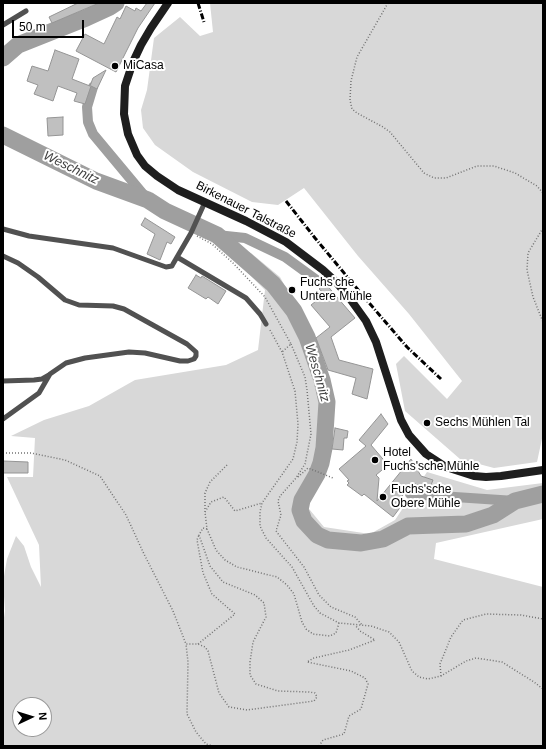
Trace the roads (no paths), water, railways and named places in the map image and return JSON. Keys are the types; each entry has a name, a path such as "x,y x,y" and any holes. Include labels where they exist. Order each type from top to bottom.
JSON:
{"main road":[{"name":"Birkenauer Talstraße","path":"168,3 151,28 133,62 126,86 124,114 128,134 137,155 156,176 178,190 246,221 286,242 336,282 366,321 376,342 400,420 409,435 426,454 446,467 474,476 501,476 543,470"}],"lane":[{"path":"3,25 26,11"},
{"path":"3,229 29,236 108,247 166,267 172,266 191,233 205,202"},
{"path":"3,256 18,263 38,277 65,300 79,305 113,306 124,309 187,344 196,352 194,359 188,361 180,361 144,353 129,352 106,354 66,363 42,379 3,381"},
{"path":"177,257 246,298 257,310 266,324"},
{"path":"3,419 39,393 50,374"}],"waterway":[{"name":"Weschnitz","path":"3,58 18,45 86,18 116,3"},
{"path":"93,87 87,107 88,122 93,134 148,200"},
{"name":"Weschnitz","path":"3,135 96,181 148,200 165,211 217,235 273,284 294,311 307,337 322,380 327,402 324,448 321,463 317,474 302,500 300,510 304,521 317,535 328,540 361,543 383,539 408,526 466,524 493,515 515,501 543,494"},
{"path":"217,235 245,238 285,257 318,281"},
{"path":"410,494 515,501"}],"railway":[{"path":"198,3 204,22"},
{"path":"286,201 315,238 407,347 441,379"}],"place":[{"name":"MiCasa","path":"115,66"},
{"name":"Fuchs'che Untere Mühle","path":"292,290"},
{"name":"Sechs Mühlen Tal","path":"427,423"},
{"name":"Hotel Fuchs'sche Mühle","path":"375,460"},
{"name":"Fuchs'sche Obere Mühle","path":"383,497"}]}
